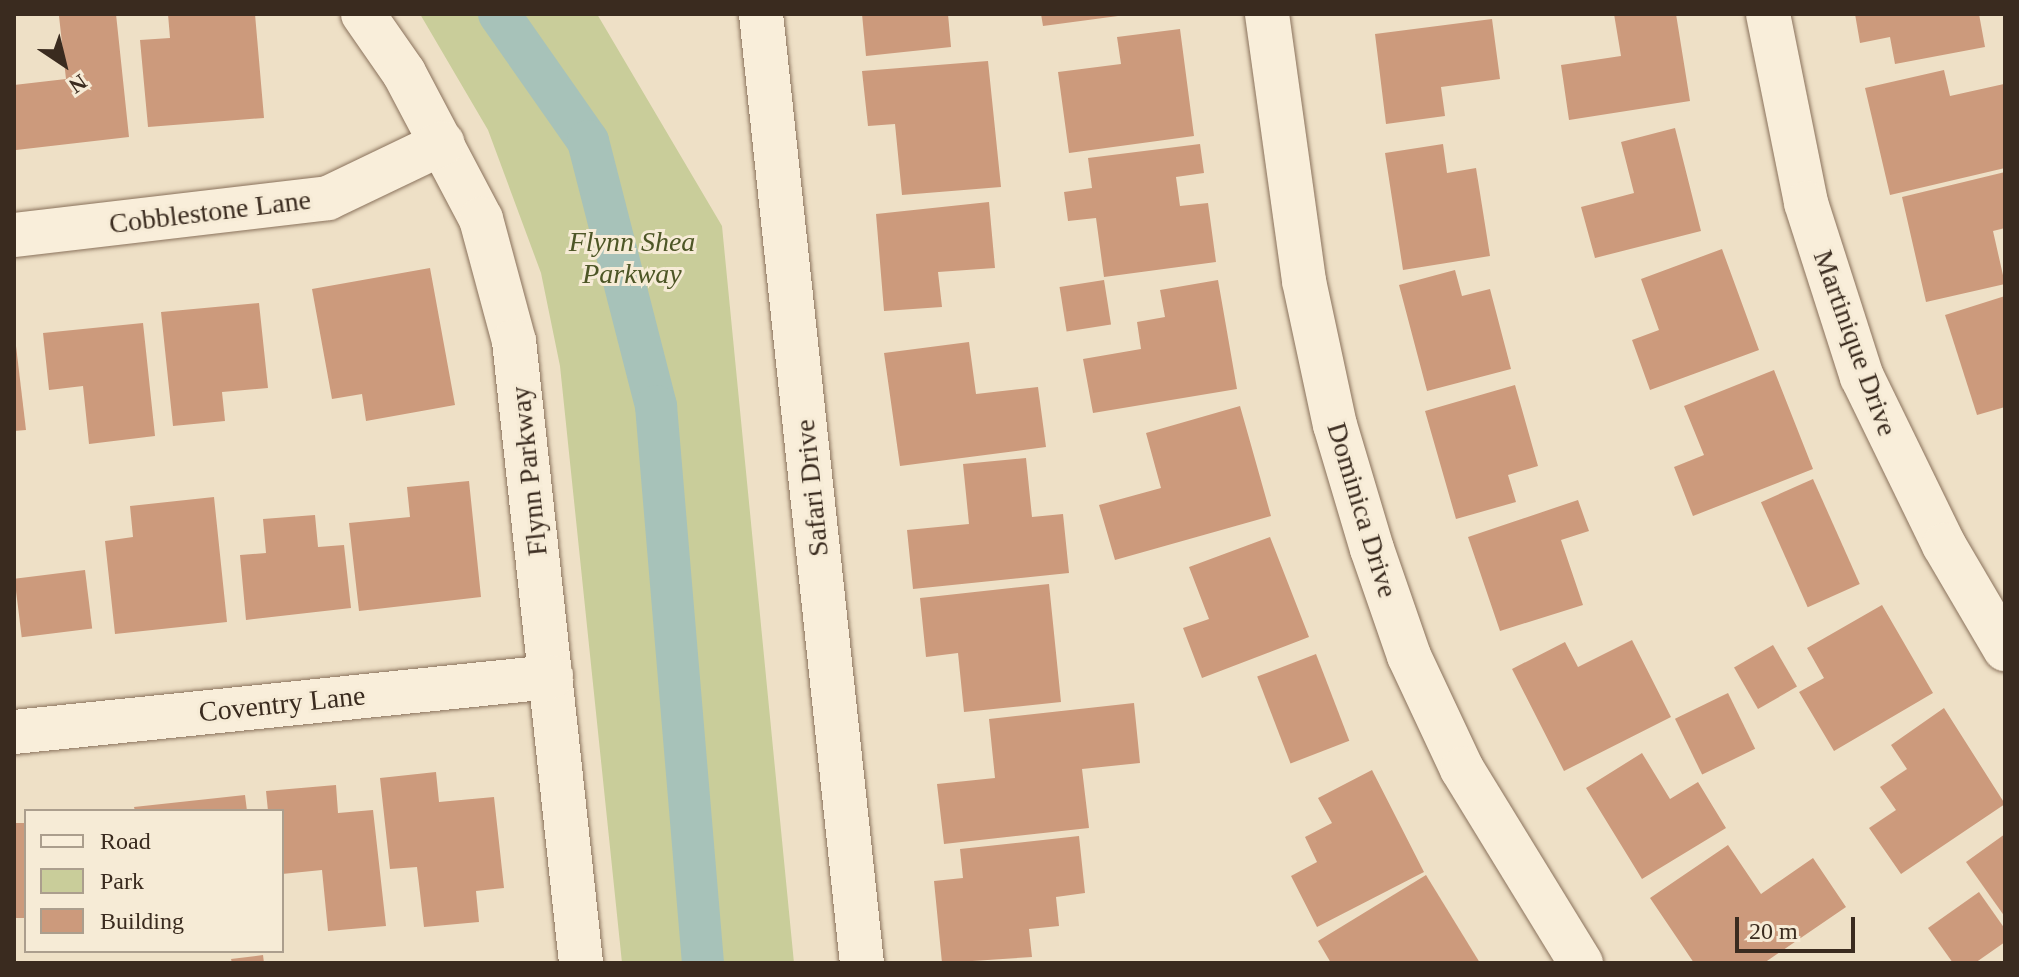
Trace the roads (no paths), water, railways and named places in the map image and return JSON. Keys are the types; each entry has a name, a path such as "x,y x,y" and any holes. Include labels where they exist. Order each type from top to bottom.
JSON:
{"street":[{"name":"Flynn Parkway","path":"363,14 443,143 481,219 514,341 581,963"},
{"name":"Safari Drive","path":"761,14 862,963"},
{"name":"Dominica Drive","path":"1267,14 1304,281 1335,425 1372,549 1409,656 1462,769 1581,963"},
{"name":"Martinique Drive","path":"1768,14 1806,203 1862,377 1944,545 2005,649"},
{"name":"Cobblestone Lane","path":"14,235 328,198 443,143"},
{"name":"Coventry Lane","path":"14,732 551,677"}],"waterway":[{"path":"499,14 588,141 656,406 703,963"}],"park label":[{"name":"Flynn Shea Parkway","path":"632,258"}]}
